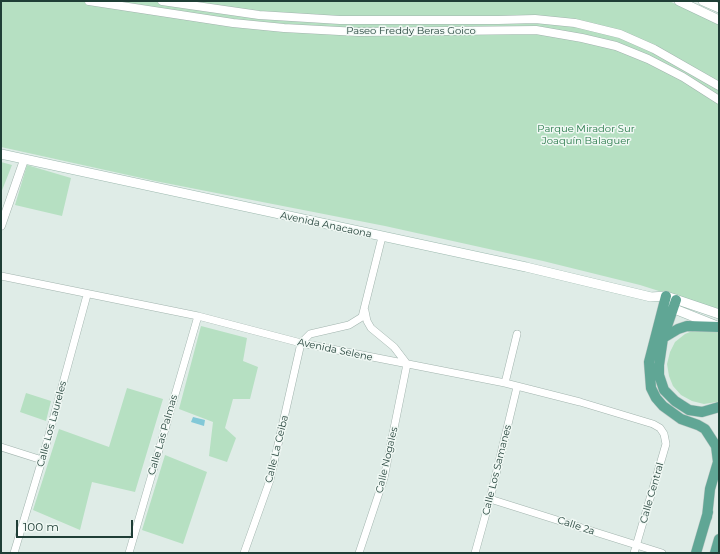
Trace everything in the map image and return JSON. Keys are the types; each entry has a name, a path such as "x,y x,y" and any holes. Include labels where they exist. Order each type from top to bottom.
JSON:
{"main road":[{"path":"679,1 719,20"},
{"path":"703,1 719,8"},
{"name":"Avenida Anacaona","path":"1,154 526,267 719,314"},
{"path":"670,302 658,375 664,390 675,402 689,410 702,412 719,407"},
{"path":"670,302 649,362 652,388 656,398 663,406 681,419 698,424 705,429 716,446 718,462 710,489 707,517"},
{"name":"Avenida Anacaona","path":"670,302 719,327"},
{"path":"663,338 678,329 687,326 719,327"},
{"path":"696,553 719,476"},
{"path":"715,553 719,539"}],"street":[{"name":"Paseo Freddy Beras Goico","path":"89,1 233,23 284,28 358,32 536,30 616,46 648,59 683,77 719,100"},
{"name":"Paseo Freddy Beras Goico","path":"162,1 259,15 326,19 444,21 535,19 575,23 620,34 654,49 719,85"},
{"path":"1,226 24,160"},
{"path":"302,343 310,334 354,323 362,317 382,237"},
{"name":"Avenida Selene","path":"1,276 87,295 198,316 302,343 505,383 580,402 653,424 660,428 664,434"},
{"name":"Calle Los Laureles","path":"14,553 42,460 87,295"},
{"path":"364,311 371,328 394,347 407,364"},
{"name":"Calle Las Palmas","path":"129,553 198,316"},
{"path":"505,383 517,334"},
{"name":"Calle La Ceiba","path":"244,553 270,480 302,343"},
{"name":"Calle Nogales","path":"359,553 384,478 407,364"},
{"name":"Calle Los Samanes","path":"475,553 490,499 517,387"},
{"name":"Calle Central","path":"634,553 666,444 664,434"},
{"path":"1,447 42,460"},
{"name":"Calle 2a","path":"490,499 662,553"}],"green space":[{"name":"Parque Mirador Sur Joaquín Balaguer","path":"1,1 669,1 719,24 719,310 640,285 543,261 385,226 155,181 1,147"},
{"path":"1,162 12,165 1,193"},
{"path":"27,165 71,178 62,216 15,205"},
{"path":"201,326 247,338 243,361 258,367 250,399 233,399 225,428 236,438 227,462 209,456 213,422 179,409"},
{"path":"697,329 719,331 719,401 717,402 704,404 692,401 681,395 673,386 669,376 667,364 670,352 675,342 685,334"},
{"path":"127,388 163,399 135,492 92,482 80,530 33,510 59,429 109,447"},
{"path":"26,393 51,401 46,421 20,412"},
{"path":"165,455 207,472 183,544 142,530"}],"water":[{"path":"193,417 205,420 204,426 191,422"}]}
